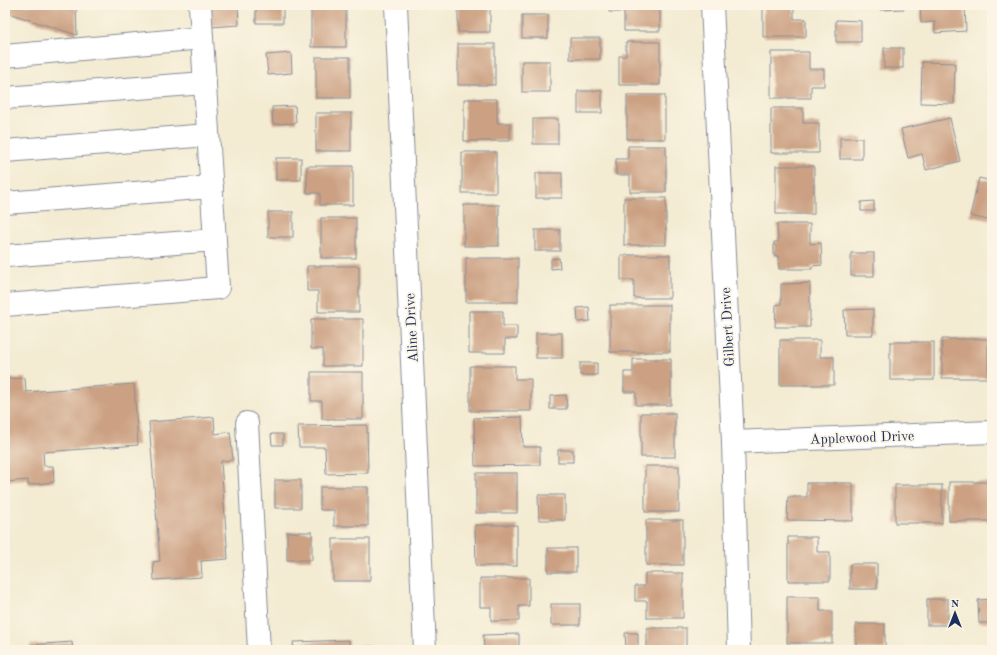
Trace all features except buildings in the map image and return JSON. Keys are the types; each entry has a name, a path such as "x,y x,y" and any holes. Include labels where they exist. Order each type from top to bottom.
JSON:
{"street":[{"path":"5,304 218,288 200,5"},
{"name":"Aline Drive","path":"396,5 425,650"},
{"name":"Gilbert Drive","path":"712,5 733,442 739,650"},
{"path":"5,56 202,38"},
{"path":"5,98 205,83"},
{"path":"5,151 208,135"},
{"path":"5,203 212,187"},
{"path":"5,256 215,240"},
{"path":"247,423 259,650"},
{"name":"Applewood Drive","path":"733,442 992,432"}]}
